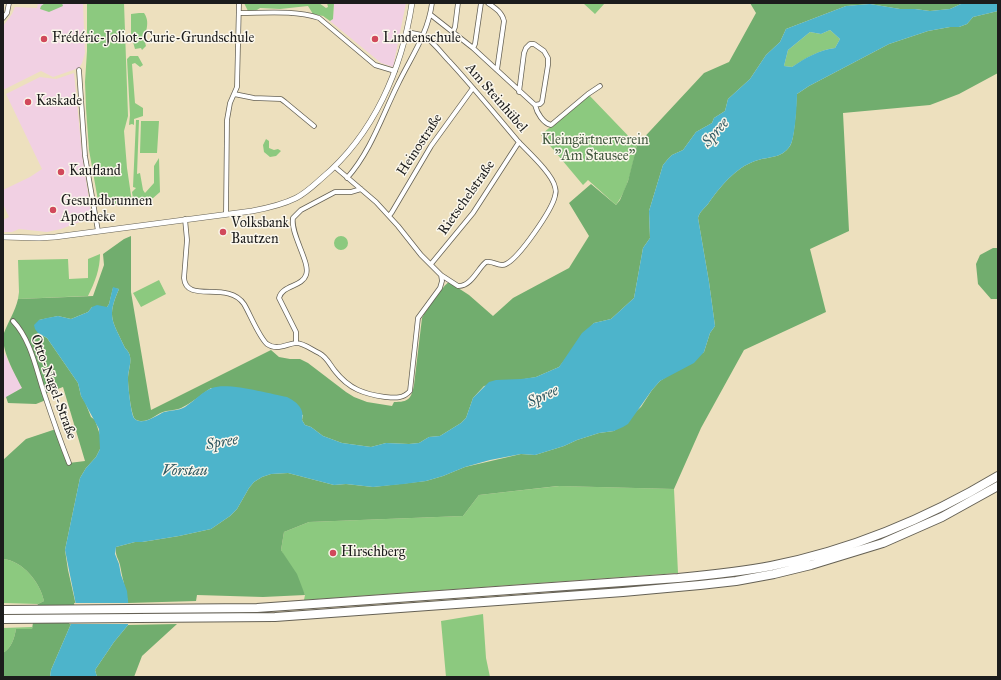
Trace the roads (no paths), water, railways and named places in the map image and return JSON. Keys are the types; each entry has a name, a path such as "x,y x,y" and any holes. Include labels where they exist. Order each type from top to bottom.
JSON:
{"highway":[{"path":"3,610 257,608 447,596 684,578 734,572 772,566 809,557 879,534 935,510 998,476"},
{"path":"3,619 275,616 430,606 700,585 774,574 826,561 883,543 942,517 998,486"}],"street":[{"path":"3,18 7,13 10,3"},
{"path":"226,214 227,120 230,103 237,87 240,13 239,3"},
{"path":"3,237 39,238 265,209 299,196 335,167 351,149 373,118 387,92 395,72 407,32 412,3"},
{"path":"347,178 359,164 367,150 401,78 420,46 431,15 432,3"},
{"path":"453,32 458,3"},
{"path":"473,48 475,44 481,3"},
{"path":"488,3 503,16 504,21 497,70"},
{"path":"240,13 297,14 319,18 375,65 395,72"},
{"path":"431,15 473,48 519,92 535,105 537,113 547,124 551,125 588,94 600,86"},
{"path":"407,32 423,35"},
{"name":"Am Steinhübel","path":"423,35 445,56 519,142 526,148 553,180 556,188 554,201 523,250 504,265 490,261 486,262 468,282 462,286 458,286 441,275"},
{"path":"519,92 524,53 530,44 534,44 544,51 548,58 542,102 535,105"},
{"path":"79,70 85,156 98,231"},
{"name":"Heinostraße","path":"389,216 431,146 473,88"},
{"path":"234,94 254,98 281,99 314,126"},
{"name":"Rietschelstraße","path":"431,264 457,234 519,142"},
{"path":"185,219 186,240 184,278 187,286 191,290 225,292 236,295 244,304 261,336 268,345 276,348 296,344 303,345 323,356 340,378 359,392 368,395 395,398 406,396 410,391 418,318 441,285 441,275 421,255 376,202 335,167"},
{"path":"296,344 296,332 279,298 280,294 284,290 301,281 306,275 307,269 293,228 293,218 301,210 335,192 351,192 361,189"},
{"name":"Otto-Nagel-Straße","path":"13,321 20,329 35,363 56,429 69,463"}],"water":[{"name":"Vorstau","path":"963,3 998,3 998,11 973,17 967,24 959,27 928,31 889,44 809,86 797,94 794,129 790,146 779,155 755,161 741,168 723,185 701,212 698,218 715,326 710,333 704,352 694,363 660,381 628,424 614,431 599,433 535,455 521,454 490,460 426,481 373,487 346,484 334,485 288,473 271,474 262,477 254,482 249,488 237,509 230,516 211,529 179,536 135,542 116,547 115,554 127,591 129,610 128,625 114,642 95,670 97,677 50,677 51,670 77,610 65,550 80,478 86,468 96,457 100,449 99,429 81,396 78,383 47,338 38,333 35,329 34,325 39,320 58,316 71,319 88,312 92,307 97,305 107,307 113,287 119,289 112,313 114,325 130,355 128,379 129,393 133,415 137,420 145,421 164,412 177,410 188,405 209,389 228,386 287,397 294,401 301,409 303,416 302,420 305,425 311,427 323,436 342,443 371,447 386,443 419,443 429,437 440,436 461,423 466,418 473,398 489,382 496,380 536,377 559,367 582,333 594,323 611,319 634,298 643,248 650,238 649,211 663,165 672,155 683,150 696,132 712,123 714,118 725,111 728,99 750,79 766,55 780,42 786,29 846,6 870,4 900,9 930,11 950,9","holes":["830,30 840,39 835,48 812,55 792,67 784,66 788,50 810,32 821,34"]}],"place":[{"name":"Frédéric-Joliot-Curie-Grundschule","path":"44,39"},
{"name":"Lindenschule","path":"375,39"},
{"name":"Kaskade","path":"28,102"},
{"name":"Kaufland","path":"61,172"},
{"name":"Gesundbrunnen Apotheke","path":"53,210"},
{"name":"Volksbank Bautzen","path":"223,232"},
{"name":"Hirschberg","path":"333,553"}],"water label":[{"name":"Spree","path":"716,133"},
{"name":"Spree","path":"543,397"},
{"name":"Spree","path":"222,443"}],"park label":[{"name":"Kleingärtnerverein \"Am Stausee\"","path":"595,150"}]}
